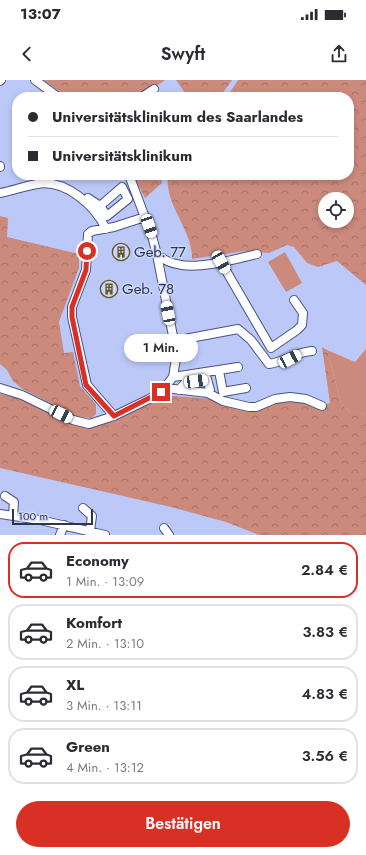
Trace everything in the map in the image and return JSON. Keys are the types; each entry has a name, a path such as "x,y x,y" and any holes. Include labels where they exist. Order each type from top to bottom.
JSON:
{"street":[{"path":"35,80 51,92"},
{"path":"149,92 154,88"},
{"path":"35,180 37,184"},
{"path":"37,184 40,180"},
{"path":"131,180 157,255 174,340 176,358 173,377 167,389"},
{"path":"0,193 37,184 68,189 84,200 103,220 106,229"},
{"path":"84,200 86,197 100,206"},
{"path":"114,416 86,385 72,317 72,307 86,270 88,234 92,231 106,229 145,217"},
{"path":"157,255 178,265 188,265 221,262 257,254"},
{"path":"221,262 271,348 276,346 283,338 297,330 302,325 303,313 294,300"},
{"path":"174,340 238,329 251,340 269,364 283,362 304,352 312,351"},
{"path":"173,377 238,367"},
{"path":"219,371 223,392 246,388"},
{"path":"178,390 186,382 207,379 210,390 208,394"},
{"path":"0,388 22,395 82,423 95,423 114,416 167,389 208,394 223,401 249,407 256,407 275,399 290,397 306,398 322,406"},
{"path":"5,496 14,502 13,515"},
{"path":"83,508 92,516 90,531"},
{"path":"0,514 13,515 64,525 105,535"},
{"path":"60,535 64,525"},
{"path":"164,528 169,535"}],"green space":[{"path":"44,80 165,80 148,92 60,92"},
{"path":"176,80 232,80 224,92 184,92"},
{"path":"238,80 366,80 366,285 337,261 318,267 307,263 294,247 287,245 269,253 245,251 192,259 188,238 170,197 168,180 354,180 354,92 230,92"},
{"path":"136,180 162,180 162,183 145,198"},
{"path":"0,216 8,218 7,237 79,254 79,268 59,322 64,353 73,352 80,386 96,404 96,414 91,418 77,417 21,388 13,381 7,370 0,364"},
{"path":"285,252 302,283 286,292 268,262"},
{"path":"322,347 327,350 341,403 350,412 360,412 366,415 366,535 259,535 226,522 171,507 0,468 0,394 23,399 90,427 115,421 163,395 212,399 217,403 247,408 291,399 320,407 330,403"},
{"path":"366,349 366,415 360,412 350,412 341,403 327,350 355,362"}],"place":[{"name":"Geb. 77","path":"121,252"},
{"name":"Geb. 78","path":"109,289"}],"route":[{"path":"87,251 86,270 72,307 72,317 86,385 114,416 161,392"}]}
